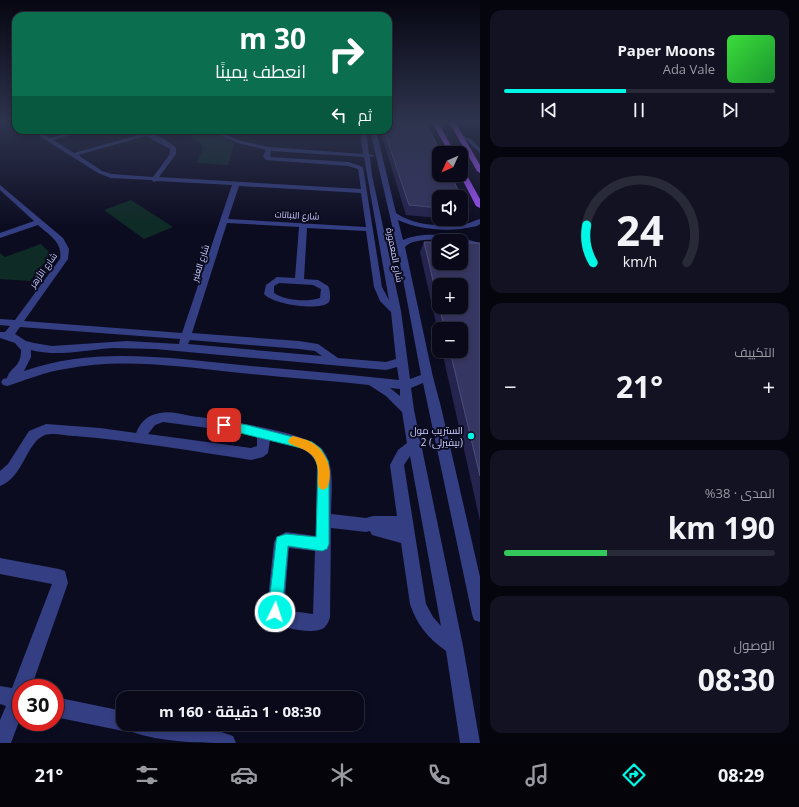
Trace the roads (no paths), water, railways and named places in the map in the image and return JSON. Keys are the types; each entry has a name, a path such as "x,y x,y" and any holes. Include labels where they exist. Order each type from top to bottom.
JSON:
{"main road":[{"path":"472,157 480,171"},
{"path":"467,182 480,206"}],"street":[{"path":"76,157 100,172 111,176 154,180 363,191"},
{"path":"154,180 170,157"},
{"path":"266,157 268,159 354,165 361,168 366,175 363,191 378,287 383,299 396,311"},
{"name":"شارع المعمورة","path":"364,157 366,175 372,188 396,311 408,410 454,646 470,743"},
{"name":"شارع المعمورة","path":"379,157 401,247 427,377 435,407 480,614"},
{"name":"شارع العنبر","path":"184,342 236,184"},
{"name":"شارع الأزهر","path":"0,188 8,198 39,222 63,244 66,253 64,259 16,324 4,336"},
{"path":"372,188 386,189"},
{"path":"393,214 410,223 432,225"},
{"name":"شارع النباتات","path":"224,221 369,229"},
{"path":"468,226 480,221"},
{"path":"0,236 39,222"},
{"path":"299,281 303,225"},
{"path":"425,225 423,227 423,232 428,238"},
{"path":"449,226 452,234"},
{"path":"401,247 404,243 410,240 432,238"},
{"path":"468,243 480,245"},
{"path":"389,274 407,276"},
{"path":"274,281 299,281 315,282 325,288 325,300 316,303 281,300 272,297 269,294 270,285 274,281"},
{"path":"0,322 386,366 403,360"},
{"path":"4,336 14,337 24,344 35,348 50,350 117,345 155,345 184,342"},
{"path":"3,384 18,372 25,362 27,352 24,344"},
{"path":"3,384 46,368 69,363 108,359 164,361 406,385 427,377"},
{"path":"362,380 378,385 390,393 408,410"},
{"path":"140,438 147,424 157,418 163,417 238,427 308,445 320,457 324,470 322,520 322,544 322,613 320,620 313,623 281,618 275,612 275,608 282,542 286,540 322,544"},
{"path":"0,480 13,468 33,435 46,428 140,438 254,454 263,449 264,434"},
{"path":"414,445 403,454 397,466 418,604 422,618 437,635 454,646"},
{"path":"322,520 366,525 408,538"},
{"path":"366,525 373,523 393,524 405,522"},
{"path":"0,566 59,577 60,583 22,679"},
{"path":"0,743 12,706"},
{"path":"64,709 116,720"},
{"path":"169,731 226,743"}],"place":[{"name":"الستريب مول 2 (بيفيرلى)","path":"471,436"}]}
